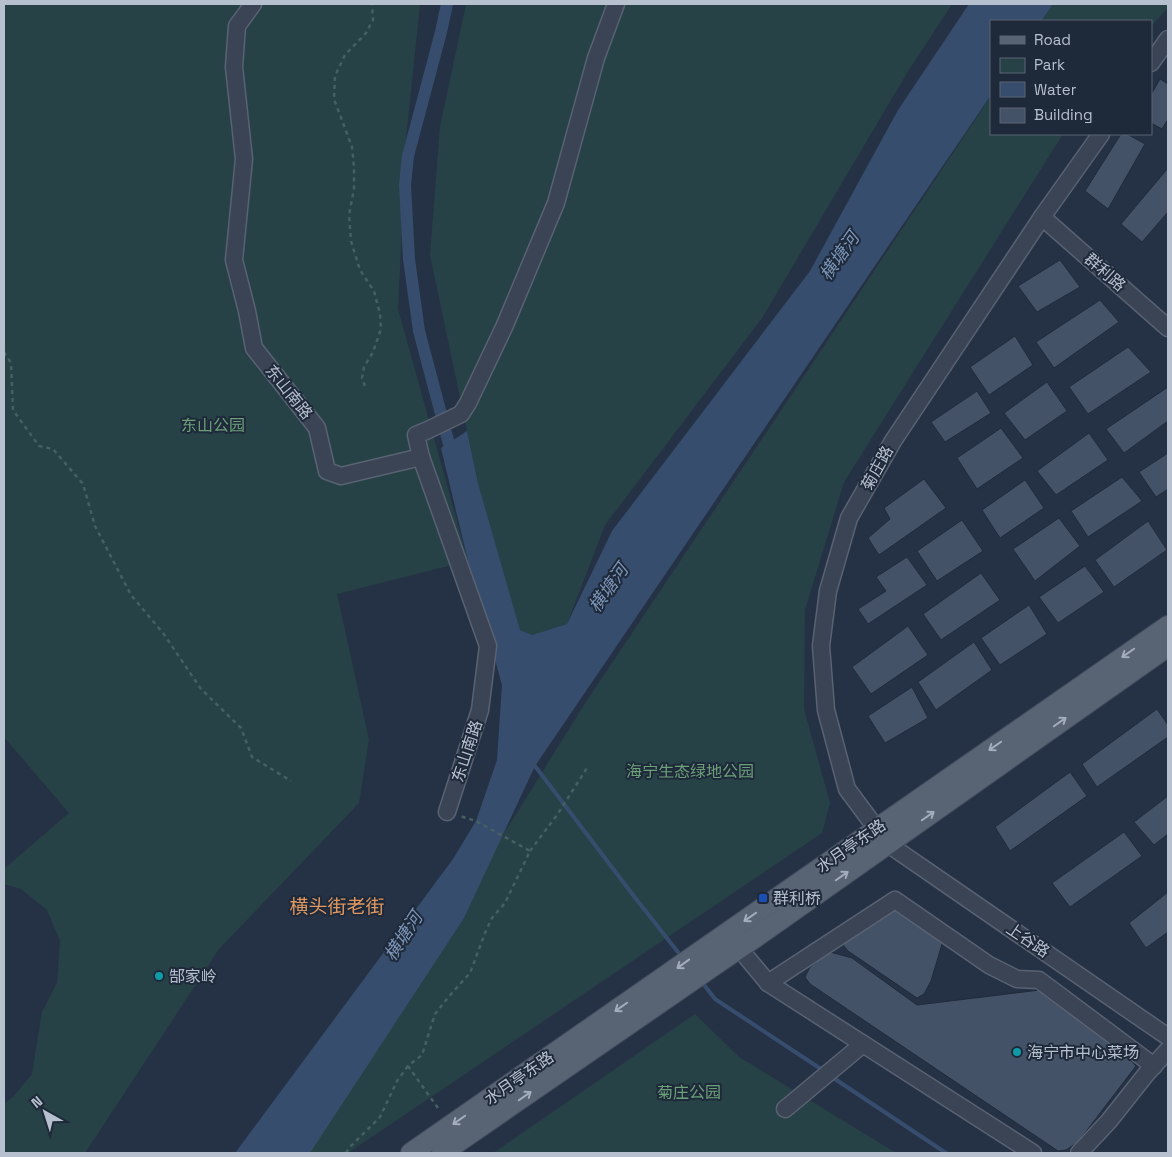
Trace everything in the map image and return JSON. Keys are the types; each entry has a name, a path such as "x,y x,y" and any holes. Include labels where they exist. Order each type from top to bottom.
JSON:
{"main road":[{"name":"水月亭东路","path":"710,956 739,948 882,836 1168,626"},
{"name":"水月亭东路","path":"442,1153 667,986 882,836 1168,646"},
{"name":"水月亭东路","path":"411,1153 667,986"}],"street":[{"name":"东山南路","path":"253,4 238,26 234,67 244,159 234,260 254,348 317,428 327,471 341,476 422,457 488,646 480,710 447,812"},
{"path":"422,457 416,435 460,414 468,403 505,325 556,203 596,58 616,4"},
{"path":"1152,63 1168,39"},
{"name":"菊庄路","path":"882,836 847,789 826,710 821,646 828,590 849,518 893,441 1042,217 1100,135"},
{"name":"群利路","path":"1042,217 1168,328"},
{"name":"上谷路","path":"882,836 1168,1037"},
{"path":"768,983 895,900 989,965 1017,979 1039,980 1154,1066"},
{"path":"739,948 768,983 1032,1153"},
{"path":"785,1109 862,1044"},
{"path":"1079,1153 1109,1122 1168,1050"}],"path":[{"path":"365,386 362,378 364,368 373,352 381,329 380,314 374,291 360,270 351,241 349,215 354,189 352,146 334,99 335,76 345,55 366,33 373,20 372,4"},
{"path":"4,352 11,363 13,410 39,446 52,449 82,484 95,526 131,595 164,633 201,689 241,728 252,758 291,780"},
{"path":"346,1153 348,1148 380,1117 397,1081 408,1066 422,1055 435,1014 450,994 470,973 484,933 492,918 505,903 530,851 557,815 587,768"},
{"path":"447,812 476,821 530,851"},
{"path":"408,1066 438,1108"}],"green space":[{"name":"东山公园","path":"4,4 420,4 406,139 398,309 468,561 337,594 369,740 359,803 219,949 85,1153 4,1153 4,1104 14,1096 32,1074 42,1012 57,983 60,941 47,910 21,889 4,884 4,869 69,813 4,737"},
{"path":"466,4 952,4 907,73 762,318 605,525 567,624 532,635 520,631 478,483 430,255 440,127"},
{"path":"1052,4 1168,4 1168,8 1152,25 1152,20 1041,20"},
{"name":"海宁生态绿地公园","path":"990,97 990,135 1062,135 844,482 805,610 804,709 830,803 822,833 348,1153 305,1153 584,705"},
{"name":"菊庄公园","path":"695,1014 739,1057 896,1153 493,1153"}],"water":[{"name":"横塘河","path":"969,4 1053,4 1042,20 990,20 990,96 535,766 464,918 310,1153 235,1153 453,859 476,821 497,760 502,685 468,561 441,448 467,431 478,483 520,630 532,635 567,624 612,531 810,271 898,110"}],"building":[{"path":"1160,79 1168,84 1168,119 1162,129 1152,124 1152,93"},
{"path":"1120,135 1129,135 1145,144 1108,209 1085,191"},
{"path":"1168,168 1168,212 1142,242 1121,224"},
{"path":"1060,260 1080,287 1037,312 1018,286"},
{"path":"1100,300 1119,322 1054,368 1036,342"},
{"path":"1015,336 1033,365 989,395 970,367"},
{"path":"1128,347 1151,372 1088,414 1069,387"},
{"path":"1047,382 1067,411 1025,440 1004,413"},
{"path":"1168,387 1168,421 1124,453 1106,429"},
{"path":"977,391 991,413 945,442 931,422"},
{"path":"1001,428 1023,458 977,489 957,458"},
{"path":"1089,433 1108,460 1056,495 1037,471"},
{"path":"1168,453 1168,489 1156,497 1139,472"},
{"path":"1122,477 1142,501 1088,537 1071,511"},
{"path":"924,479 946,508 879,555 868,538 890,519 884,508"},
{"path":"1025,480 1044,508 1000,538 982,510"},
{"path":"1059,518 1080,546 1035,581 1013,549"},
{"path":"962,520 983,551 937,581 917,551"},
{"path":"1148,521 1167,550 1114,587 1095,560"},
{"path":"907,557 927,585 868,624 858,609 886,591 876,577"},
{"path":"1085,566 1104,592 1058,623 1039,597"},
{"path":"981,573 1000,600 941,640 923,614"},
{"path":"1029,605 1047,634 1000,665 981,638"},
{"path":"908,626 928,655 871,694 852,667"},
{"path":"974,642 992,670 936,710 918,682"},
{"path":"912,687 928,718 885,743 868,716"},
{"path":"1157,709 1168,725 1168,737 1097,787 1082,764"},
{"path":"1070,772 1087,796 1010,851 995,827"},
{"path":"1168,796 1168,834 1154,845 1134,822"},
{"path":"1124,832 1142,856 1070,907 1052,883"},
{"path":"1168,892 1168,932 1146,948 1129,923"},
{"path":"889,907 901,909 938,936 942,944 931,981 924,994 917,998 848,951 843,945 847,936"},
{"name":"海宁市中心菜场","path":"830,952 852,958 917,1005 1040,990 1116,1044 1136,1066 1078,1142 1066,1150 1058,1151 810,984 805,977 810,967"}],"waterway":[{"path":"447,4 408,156 405,185 409,259 419,331 453,459"},
{"path":"535,766 681,956"},
{"path":"701,981 715,999 824,1071"},
{"path":"832,1077 946,1153"}],"place":[{"name":"群利桥","path":"763,898"},
{"name":"郜家岭","path":"159,976"},
{"name":"海宁市中心菜场","path":"1017,1052"}],"district":[{"name":"横头街老街","path":"337,906"}]}
